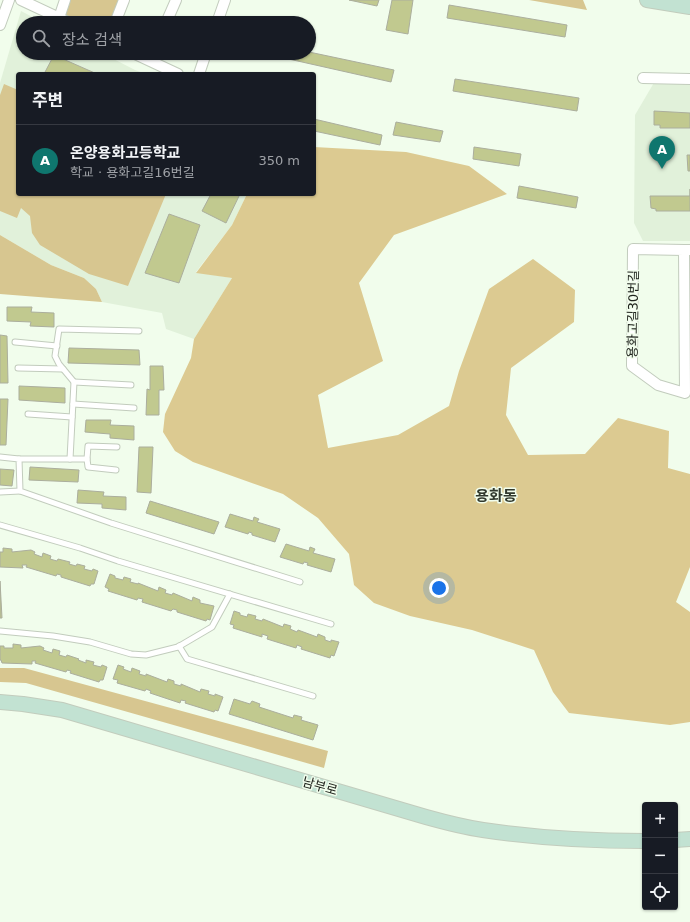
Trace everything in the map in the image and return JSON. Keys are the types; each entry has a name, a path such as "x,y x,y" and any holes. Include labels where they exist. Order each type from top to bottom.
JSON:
{"street":[{"path":"0,25 9,0"},
{"path":"21,0 55,16"},
{"path":"60,16 65,0"},
{"path":"118,16 124,0"},
{"path":"169,16 176,0"},
{"path":"219,16 225,0"},
{"path":"647,0 690,7"},
{"path":"157,60 175,72"},
{"path":"199,72 203,60"},
{"path":"643,78 690,78"},
{"name":"용화고길30번길","path":"634,249 687,250 688,394 658,384 632,366 634,249"},
{"name":"남부로","path":"0,702 62,710 426,817 482,830 548,838 597,841 642,841"},
{"path":"678,840 690,839"}],"lane":[{"path":"70,459 74,382 55,356 59,328 139,331"},
{"path":"15,342 57,346"},
{"path":"18,368 64,369"},
{"path":"74,382 131,385"},
{"path":"73,404 134,408"},
{"path":"28,414 72,417"},
{"path":"116,470 88,467 87,459 88,446 117,447"},
{"path":"0,457 19,459 87,459"},
{"path":"19,459 20,491"},
{"path":"0,492 20,491 111,523 300,582"},
{"path":"0,525 331,624"},
{"path":"0,631 53,636 90,642 131,654 146,655 179,646 212,627 230,594"},
{"path":"179,646 187,659 313,696"}],"shaded area":[{"path":"70,0 120,0 113,16 66,16 66,11"},
{"path":"529,0 583,0 587,10"},
{"path":"21,11 31,16 20,16"},
{"path":"16,28 16,60 116,60 140,72 16,72 16,196 246,196 232,225 196,272 232,278 194,339 166,329 162,313 102,302 96,289 84,278 51,265 0,235 0,83"},
{"path":"655,81 690,81 690,241 643,241 634,223 635,115"},
{"path":"4,84 16,89 16,196 165,196 128,286 89,274 40,245 32,233 30,216 21,208 17,218 0,211 0,95"},
{"path":"316,147 406,152 469,166 507,194 394,235 359,283 383,361 318,395 328,448 398,435 449,406 459,371 489,289 533,259 575,290 574,322 511,368 506,415 528,455 585,454 618,418 669,431 668,468 690,474 690,567 676,602 690,612 690,722 670,725 569,713 553,692 534,650 472,630 410,616 374,603 354,585 349,554 318,518 283,494 193,462 175,451 163,432 165,414 191,358 194,339 232,278 196,273 232,225 246,196 316,196"},
{"path":"0,235 51,265 84,278 96,289 102,302 0,294"},
{"path":"0,668 24,668 328,751 324,768 26,683 0,682"}],"building":[{"path":"349,0 379,0 377,6"},
{"path":"392,0 413,0 408,34 386,30"},
{"path":"449,5 567,25 565,37 447,18"},
{"path":"316,53 394,70 391,82 293,60 316,60"},
{"path":"51,60 65,60 92,72 45,72"},
{"path":"455,79 579,98 577,111 453,91"},
{"path":"654,111 690,113 690,128 660,128 660,125 654,125"},
{"path":"316,119 382,135 380,145 316,131"},
{"path":"396,122 443,131 440,142 393,135"},
{"path":"474,147 521,154 519,166 473,159"},
{"path":"687,155 690,155 690,171 688,171"},
{"path":"519,186 578,197 576,208 517,198"},
{"path":"210,196 239,196 226,223 202,211"},
{"path":"650,196 690,196 690,211 656,211 656,209 651,208"},
{"path":"169,214 200,225 179,283 145,273"},
{"path":"7,307 32,307 31,312 54,313 54,327 30,326 31,322 7,321"},
{"path":"0,335 7,336 8,383 0,383"},
{"path":"69,348 139,350 140,365 68,363"},
{"path":"150,366 163,366 164,390 159,390 159,415 146,415 147,389 150,390"},
{"path":"19,386 65,388 65,403 19,400"},
{"path":"0,399 8,399 6,445 0,445"},
{"path":"86,420 111,420 110,425 134,426 134,440 110,438 110,434 85,432"},
{"path":"139,447 153,447 151,493 137,492"},
{"path":"30,467 79,470 78,482 29,480"},
{"path":"0,469 14,470 12,486 0,485"},
{"path":"78,490 104,492 103,496 126,497 126,510 102,508 102,504 77,503"},
{"path":"150,501 219,522 214,534 146,513"},
{"path":"230,514 253,521 254,517 259,519 257,522 280,529 275,542 252,535 252,533 249,532 248,534 225,527"},
{"path":"286,544 309,551 310,547 315,549 313,553 335,559 331,572 307,565 308,563 304,562 303,564 280,557"},
{"path":"3,548 12,549 12,552 31,550 35,552 34,554 42,557 43,553 51,556 50,559 70,562 69,564 76,566 77,564 85,566 84,569 92,571 93,569 98,571 94,584 91,584 90,586 61,577 61,575 57,574 56,576 26,567 27,565 22,565 23,568 0,567 0,552 3,552"},
{"path":"110,574 115,576 115,578 123,580 124,577 131,579 130,582 138,583 158,591 159,587 166,590 165,593 172,595 173,593 192,601 193,597 200,600 200,603 214,606 210,620 207,619 206,621 177,612 177,610 173,609 171,611 142,602 143,599 138,598 137,600 108,591 109,589 105,587"},
{"path":"0,581 2,618 0,618"},
{"path":"234,611 247,617 248,614 256,616 255,619 262,621 263,619 283,627 284,624 291,626 290,629 297,632 298,630 317,637 318,634 325,637 325,640 339,642 334,656 331,655 330,658 301,649 302,647 297,645 296,648 267,639 268,636 262,634 262,637 233,628 234,625 230,624"},
{"path":"13,644 21,645 21,648 40,646 44,648 43,650 52,653 53,649 60,651 59,655 66,657 67,655 86,663 86,660 94,662 93,665 101,667 102,665 107,667 103,680 100,680 99,682 70,673 71,671 67,670 66,672 35,663 36,661 32,661 32,664 2,663 0,660 0,646 4,646 4,648 13,648"},
{"path":"118,665 131,672 132,668 140,671 139,674 146,676 146,674 167,682 168,679 174,681 174,684 181,686 181,684 200,692 201,689 209,691 208,694 215,696 215,694 223,697 218,711 215,710 214,712 185,703 186,701 181,700 180,703 150,693 151,691 146,689 145,691 117,683 118,680 113,679"},
{"path":"234,699 250,704 252,701 260,704 259,707 293,718 294,715 302,717 301,720 318,725 313,740 229,714"}],"place":[{"name":"온양용화고등학교","path":"662,169"}],"district":[{"name":"용화동","path":"496,496"}]}
